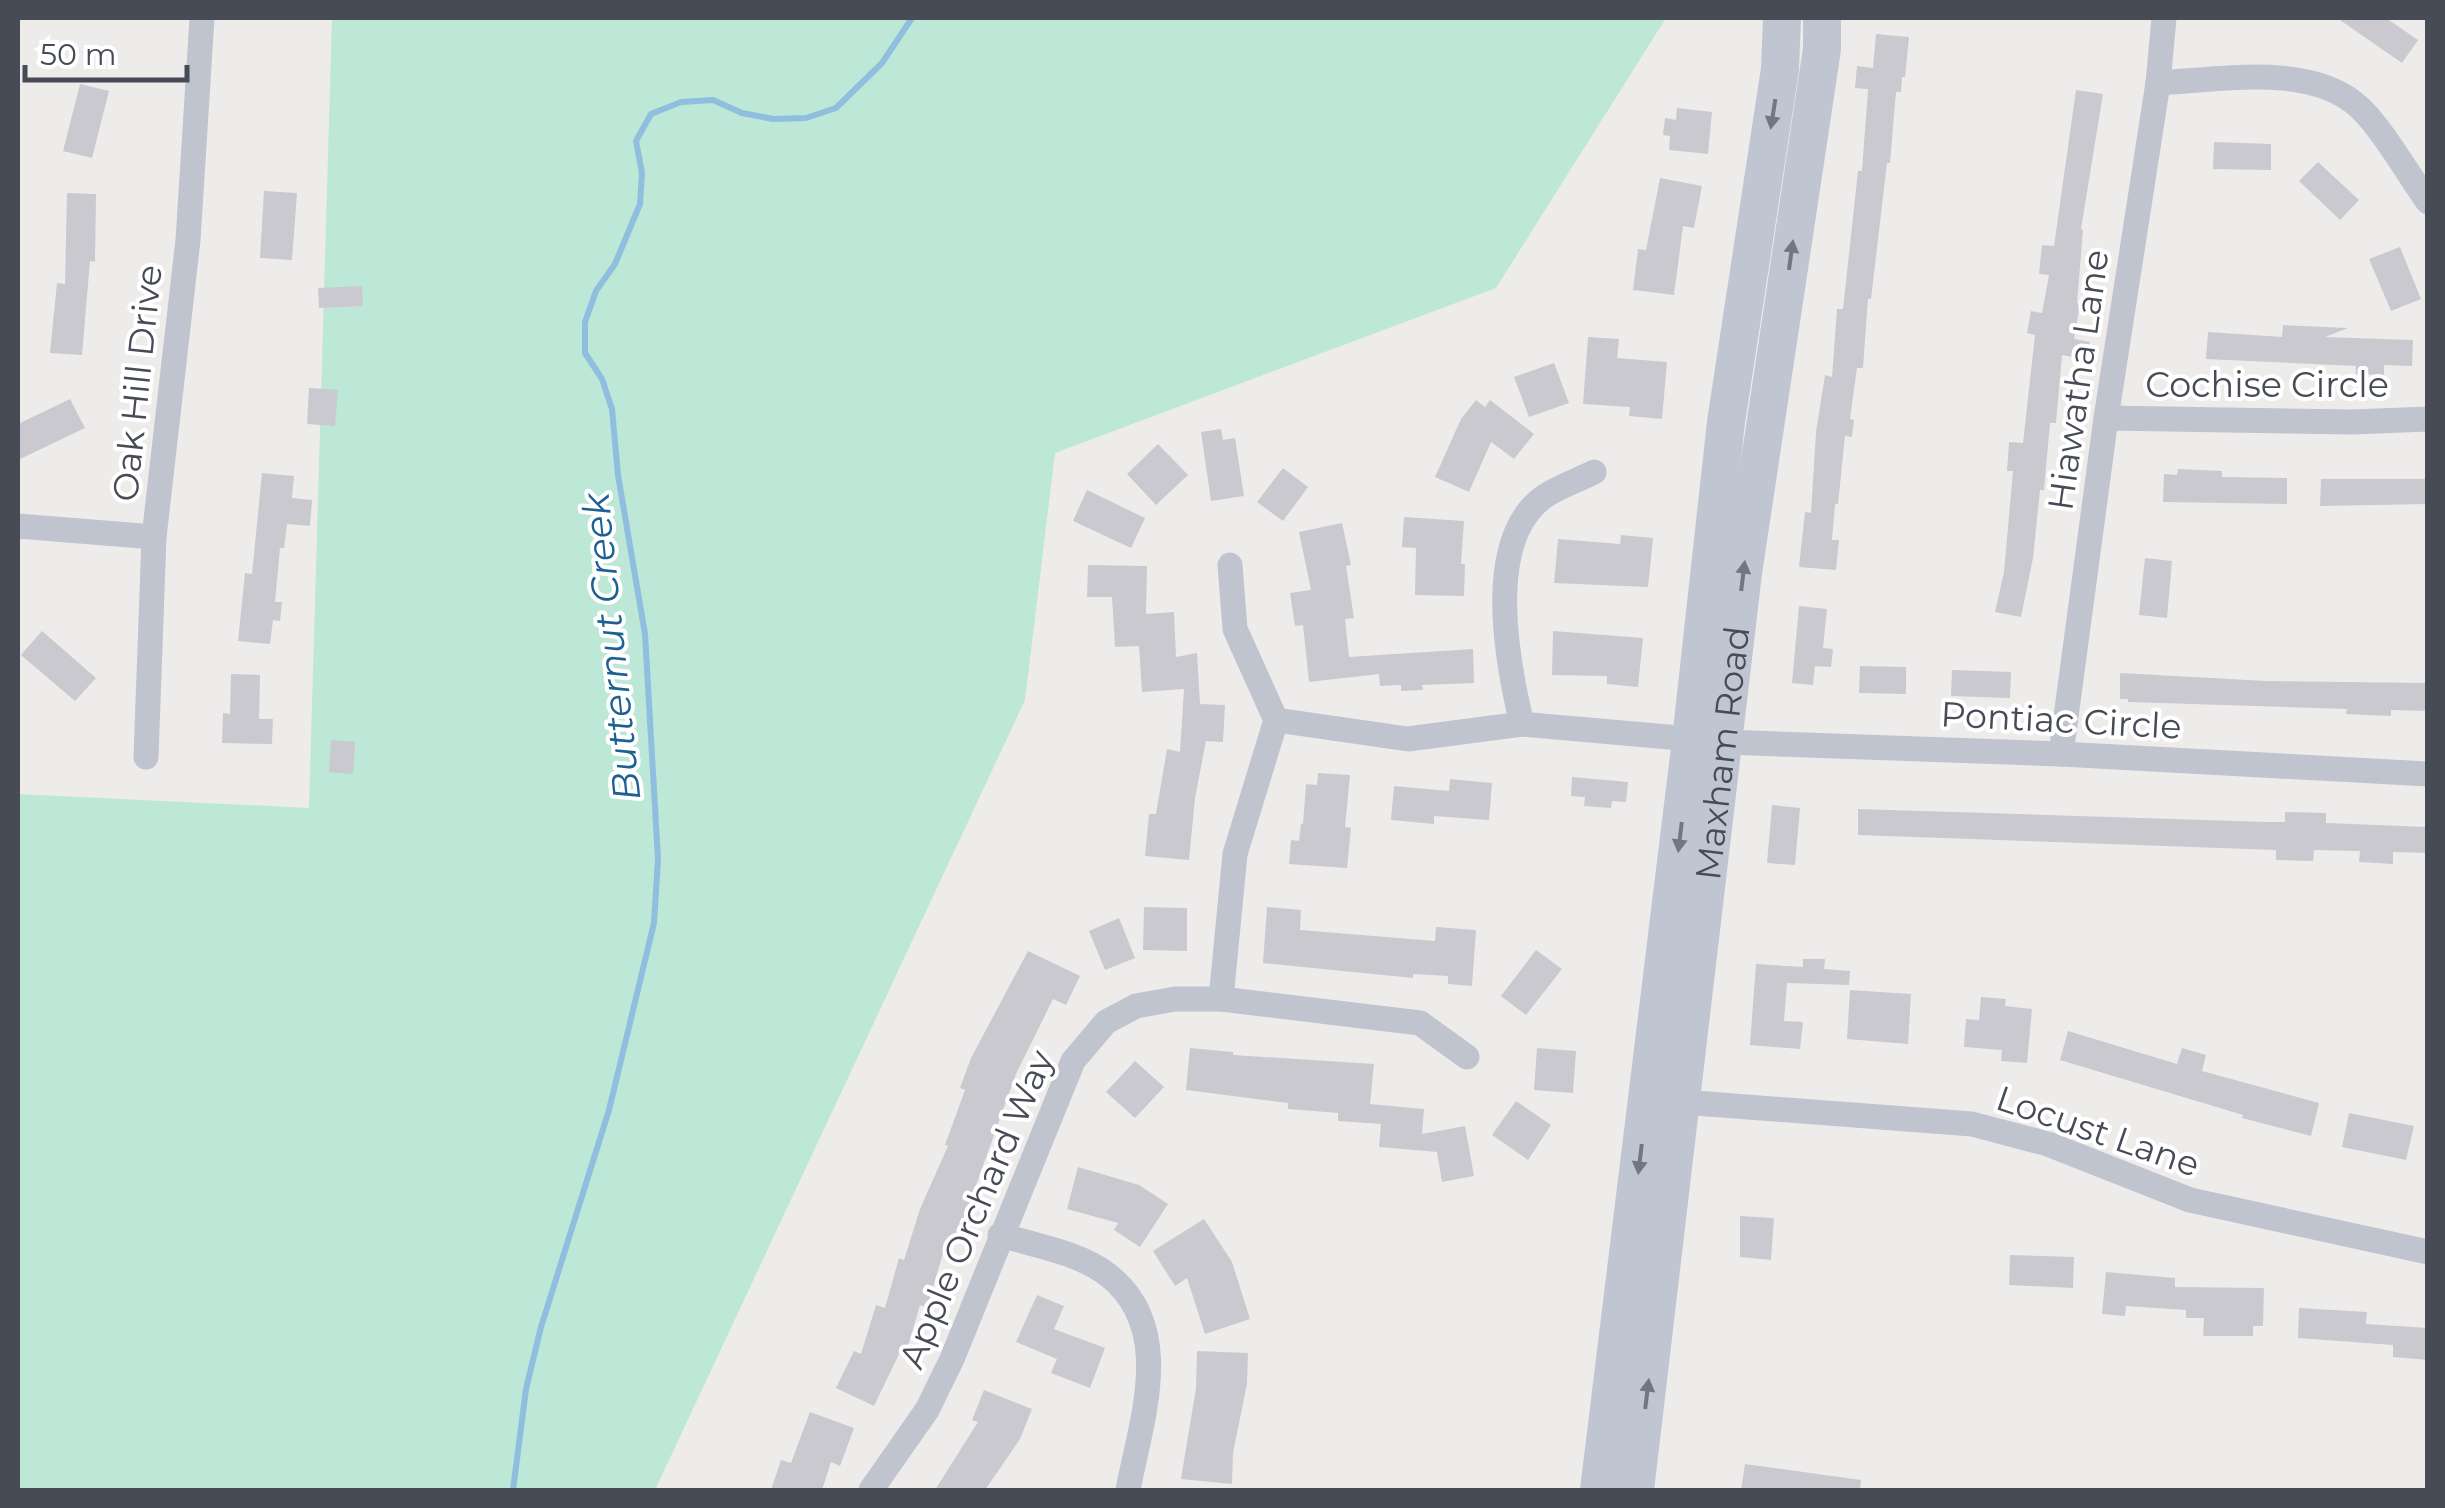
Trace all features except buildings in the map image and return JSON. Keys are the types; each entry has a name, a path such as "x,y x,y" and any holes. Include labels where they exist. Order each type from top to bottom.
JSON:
{"main road":[{"name":"Maxham Road","path":"1635,1490 1682,1102 1726,422 1780,69 1782,18"},
{"name":"Maxham Road","path":"1599,1490 1708,741 1742,573 1819,68 1822,18"}],"street":[{"name":"Oak Hill Drive","path":"146,757 154,536 188,240 202,18"},
{"name":"Hiawatha Lane","path":"2062,754 2164,18"},
{"path":"2158,83 2274,77 2327,86 2360,108 2428,202"},
{"name":"Cochise Circle","path":"2106,418 2353,422 2428,419"},
{"path":"1522,724 1505,632 1503,595 1509,556 1518,529 1543,497 1594,472"},
{"path":"18,526 154,536"},
{"path":"1221,1000 1235,854 1276,720 1236,629 1230,565"},
{"name":"Pontiac Circle","path":"1276,720 1408,740 1522,724 1708,741 2062,754 2428,774"},
{"name":"Apple Orchard Way","path":"871,1490 928,1410 1073,1061 1106,1022 1136,1006 1175,999 1221,1000 1420,1024 1467,1057"},
{"name":"Locust Lane","path":"1682,1102 1972,1124 2048,1144 2190,1200 2428,1252"},
{"path":"1000,1235 1068,1256 1107,1274 1137,1307 1148,1338 1150,1378 1128,1490"}],"green space":[{"path":"332,18 1666,18 1496,288 1055,453 1025,700 655,1490 18,1490 18,794 309,808"}],"waterway":[{"name":"Butternut Creek","path":"513,1490 526,1389 541,1327 609,1110 654,923 658,859 645,634 618,475 612,409 602,379 585,353 585,322 596,291 615,264 640,204 642,173 636,141 651,114 681,102 713,100 742,113 773,119 806,118 836,108 882,63 912,18"}]}
